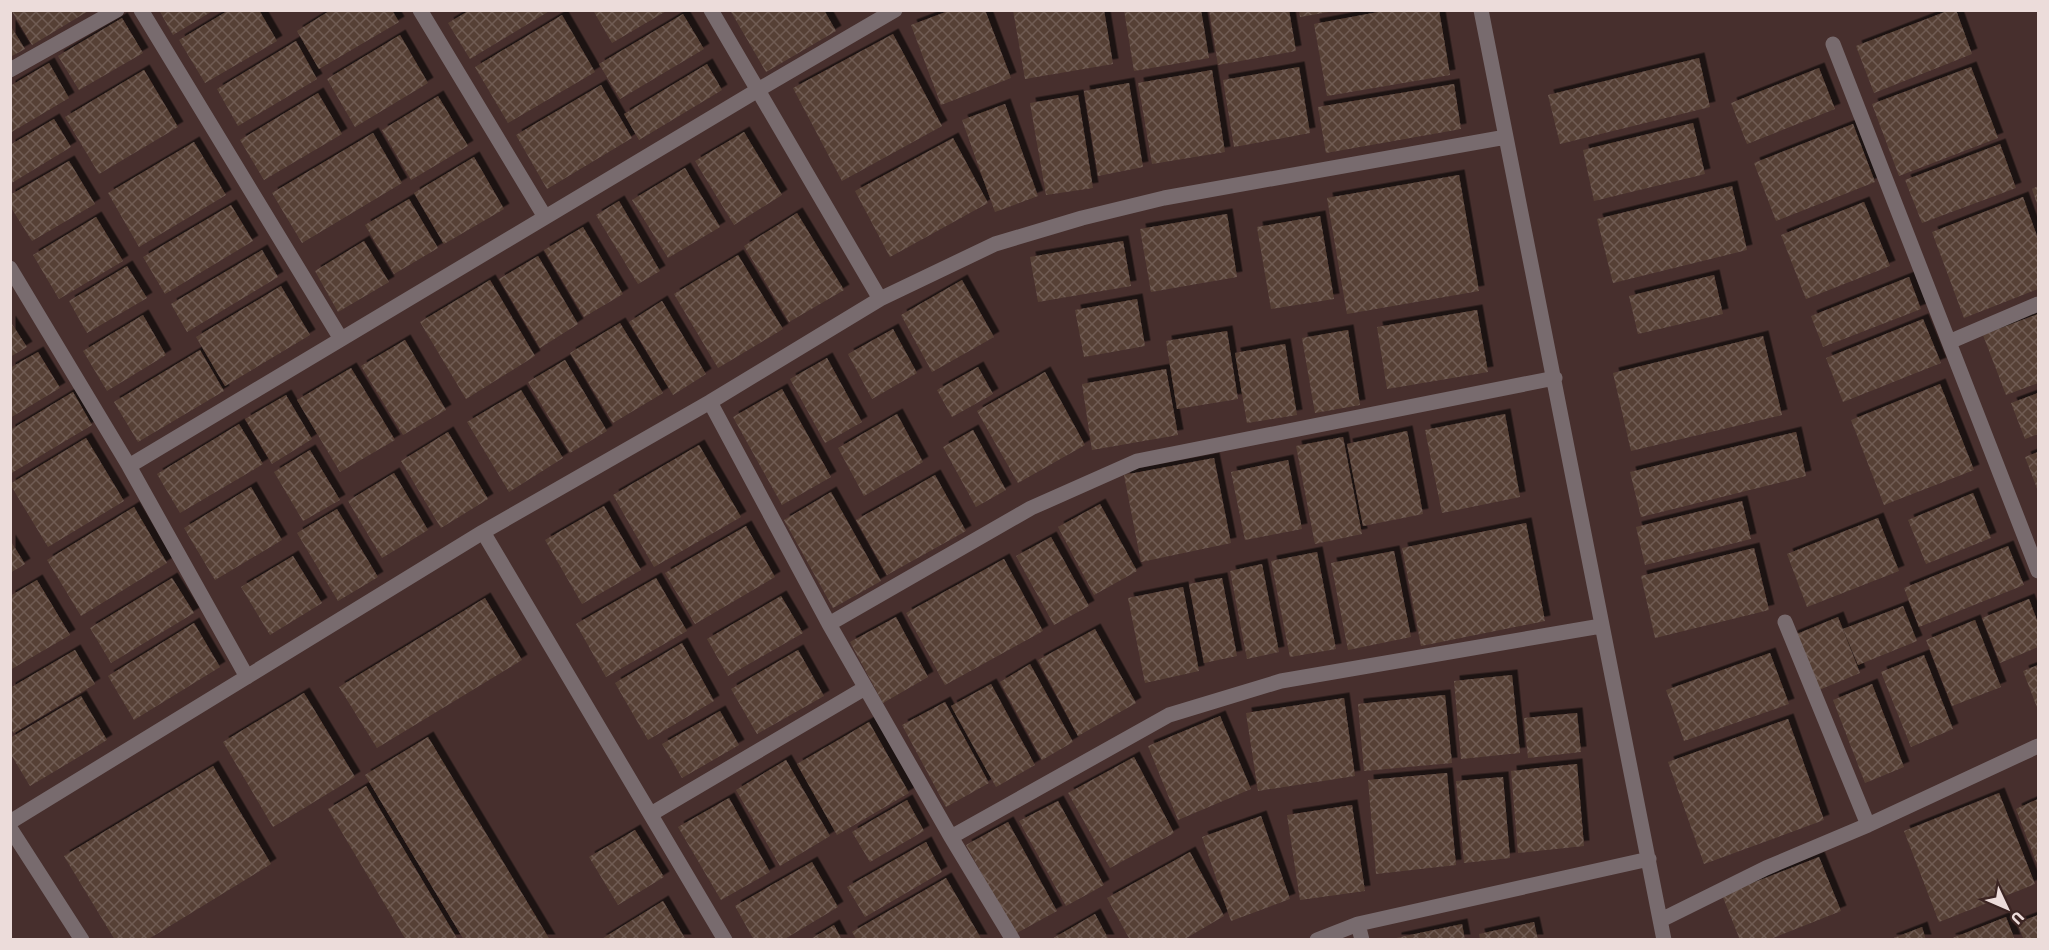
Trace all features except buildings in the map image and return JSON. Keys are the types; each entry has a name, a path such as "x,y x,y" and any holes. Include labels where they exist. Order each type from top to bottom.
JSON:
{"street":[{"path":"10,70 117,10"},
{"path":"141,10 341,339"},
{"path":"420,10 545,217"},
{"path":"711,10 880,299"},
{"path":"129,466 895,10"},
{"path":"1481,10 1664,939"},
{"path":"1833,44 2038,571"},
{"path":"10,822 483,532 710,402 880,299 995,244 1082,218 1164,198 1506,137"},
{"path":"10,268 129,466 247,677"},
{"path":"1949,342 2038,304"},
{"path":"829,624 1031,508 1137,461 1247,441 1555,378"},
{"path":"710,402 865,688 1013,939"},
{"path":"483,532 724,939"},
{"path":"1785,622 1868,825"},
{"path":"951,837 1169,715 1281,681 1601,626"},
{"path":"651,814 865,688"},
{"path":"1661,920 1766,868 1868,825 2038,746"},
{"path":"10,828 82,939"},
{"path":"1317,939 1358,924 1649,859"},
{"path":"1358,924 1362,939"}]}
